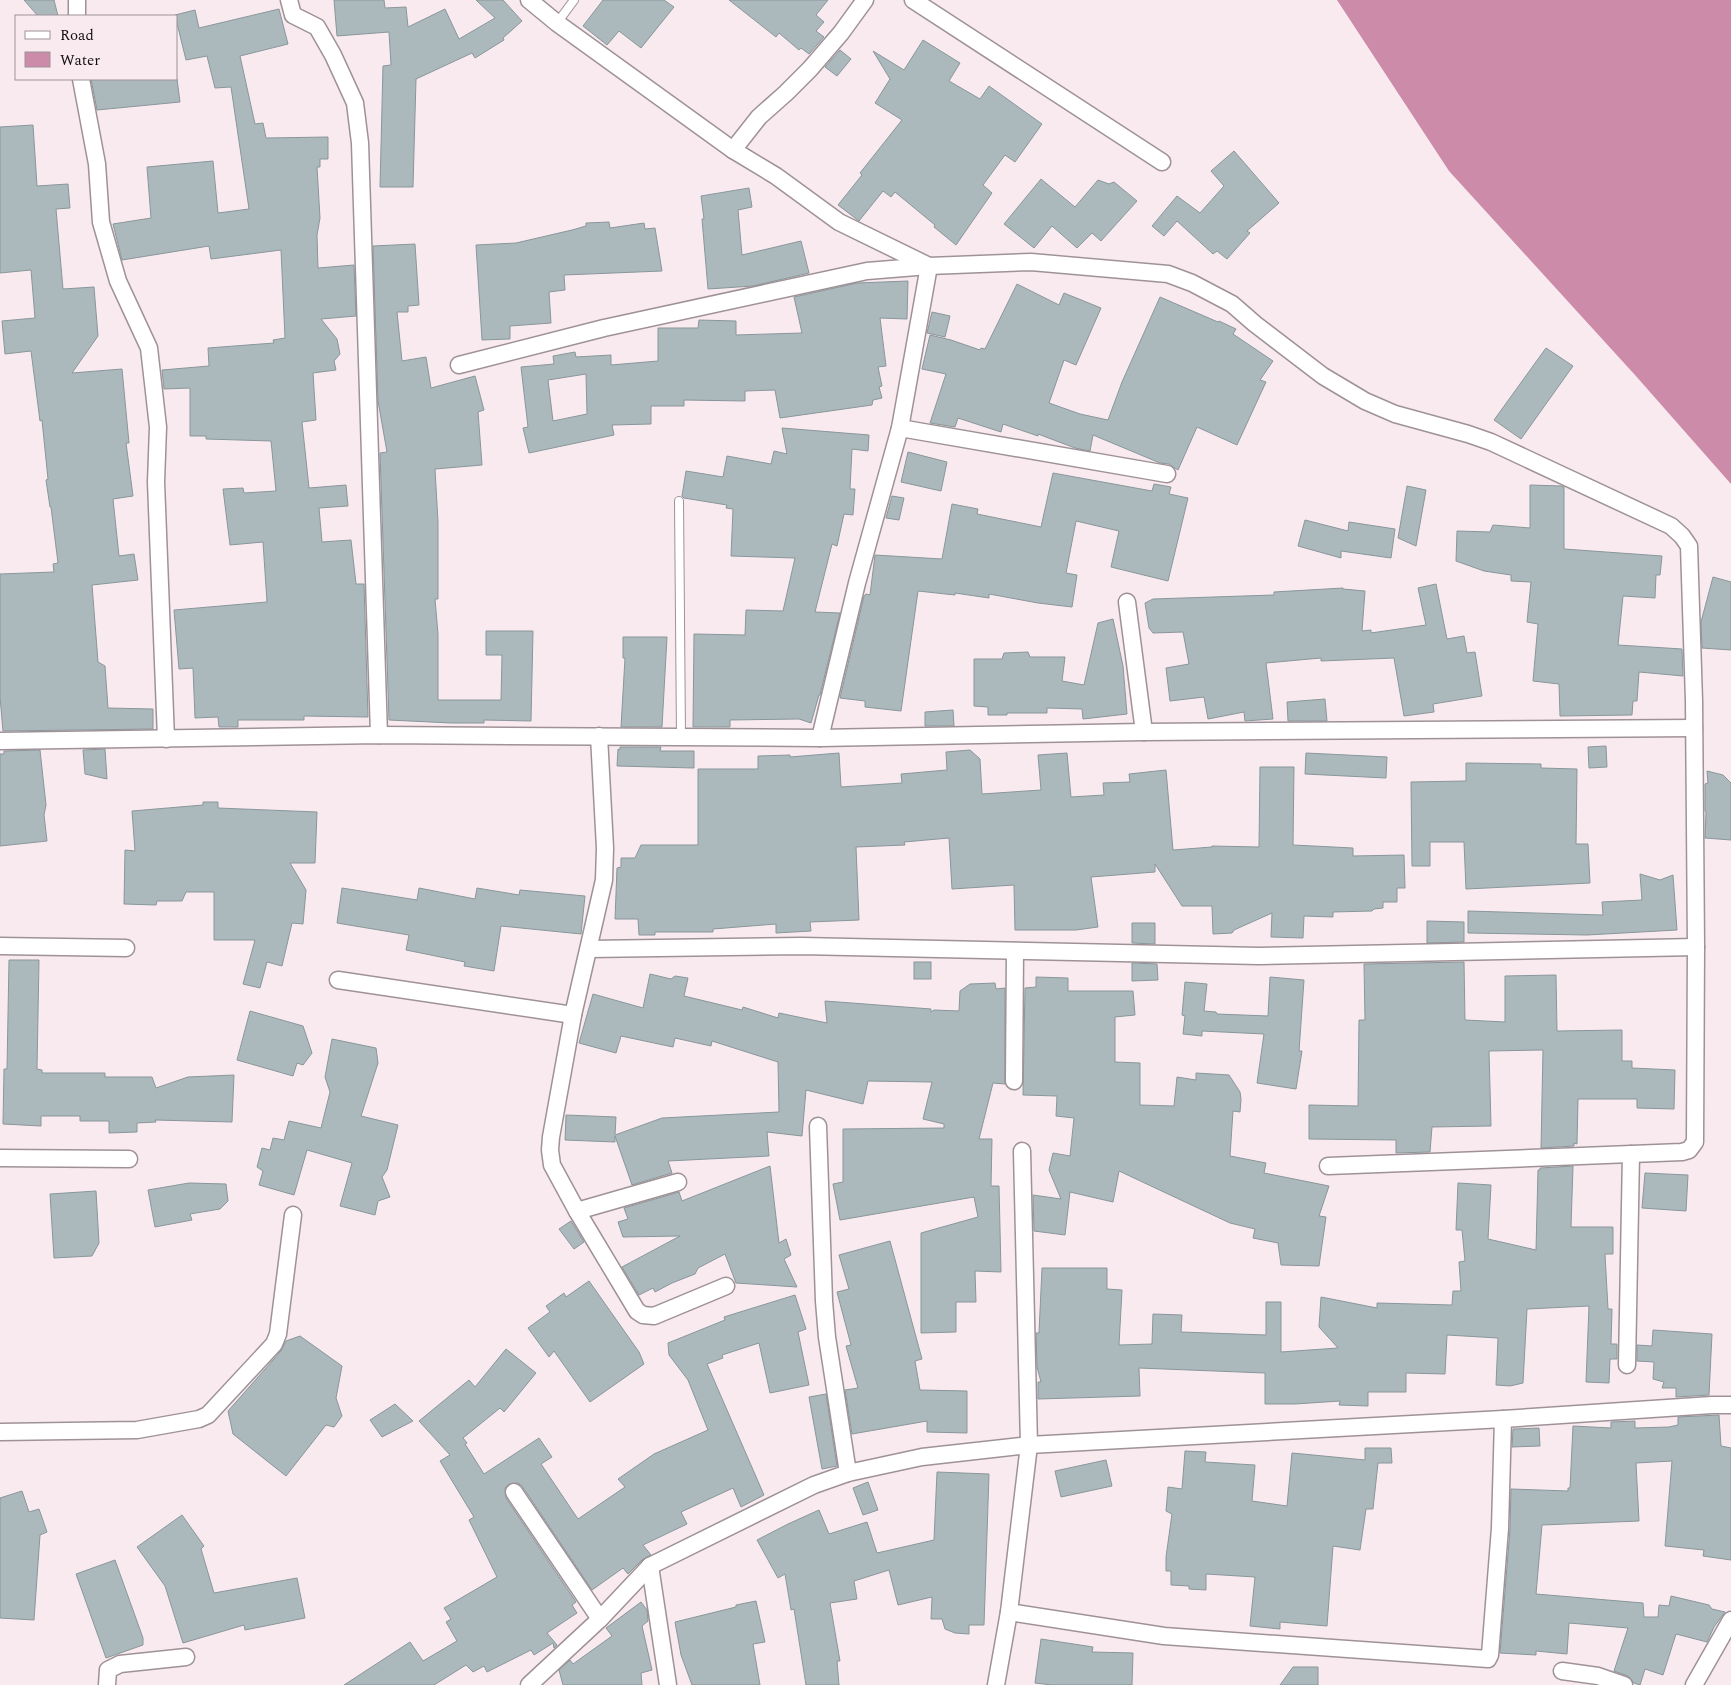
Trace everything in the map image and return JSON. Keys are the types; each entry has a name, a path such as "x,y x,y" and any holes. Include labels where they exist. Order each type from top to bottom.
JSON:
{"street":[{"path":"77,0 77,15"},
{"path":"289,0 293,15 317,27 333,55 355,103 360,143 379,735"},
{"path":"529,0 557,23 733,150 776,176 839,222 929,266"},
{"path":"733,150 759,117 810,69 841,33 865,0"},
{"path":"913,0 1162,162"},
{"path":"81,80 97,164 100,222 118,280 149,348 158,427 156,482 166,739"},
{"path":"459,365 604,328 868,271 929,266 1031,262 1168,274 1192,283 1232,304 1323,376 1365,401 1395,414 1491,442 1671,526 1682,536 1688,546 1694,728 1695,1142 1689,1150 1682,1152 1328,1166"},
{"path":"820,738 857,583 900,428 929,266"},
{"path":"900,428 1167,474"},
{"path":"1127,602 1144,732"},
{"path":"0,742 379,735 820,738 1144,732 1694,728"},
{"path":"599,736 605,848 604,880 572,1015 550,1150 552,1165 577,1211 637,1311 642,1315 654,1316 726,1286"},
{"path":"0,946 126,948"},
{"path":"589,949 802,946 1259,956 1696,946"},
{"path":"1014,1081 1015,951"},
{"path":"338,980 572,1015"},
{"path":"818,1126 827,1337 848,1473"},
{"path":"996,1685 1009,1612 1029,1445 1022,1151"},
{"path":"1627,1364 1631,1154"},
{"path":"0,1158 128,1159"},
{"path":"577,1211 678,1182"},
{"path":"0,1432 137,1430 199,1419 208,1415 274,1344 278,1334 293,1216"},
{"path":"529,1685 600,1619 650,1566 814,1485 848,1473 922,1457 1029,1445 1731,1405"},
{"path":"1009,1612 1164,1636 1488,1659 1490,1655 1500,1528 1503,1419"},
{"path":"514,1492 600,1619"},
{"path":"650,1566 668,1685"},
{"path":"1694,1685 1731,1620"},
{"path":"107,1685 108,1670 120,1664 186,1657"},
{"path":"1562,1671 1598,1676 1624,1685"}],"lane":[{"path":"557,23 574,0"},
{"path":"679,501 681,737"}],"water":[{"path":"1337,0 1731,0 1731,484 1635,375 1449,171"}],"building":[{"path":"24,0 54,0 58,15 37,15"},
{"path":"334,0 384,0 385,8 406,7 408,27 445,9 459,39 495,18 476,0 503,0 522,21 503,38 504,40 475,58 472,53 416,79 413,187 380,187 383,66 391,65 389,32 337,36"},
{"path":"603,0 664,0 674,7 641,48 619,31 607,45 583,26"},
{"path":"729,0 828,0 816,15 824,22 816,31 824,37 809,54 801,48 799,50 779,33 776,37"},
{"path":"279,9 288,44 240,56 255,124 263,123 266,138 328,137 328,159 320,159 320,167 317,167 320,218 317,235 318,268 354,265 356,316 321,319 337,339 340,354 334,361 336,370 313,373 316,420 302,422 309,488 346,485 348,506 319,508 322,542 351,540 356,584 364,584 368,717 304,716 304,720 238,720 238,727 219,727 218,717 195,718 193,668 179,669 174,610 267,602 263,542 230,545 223,489 243,488 244,493 276,491 271,441 206,439 206,436 190,436 190,388 164,389 162,370 209,366 208,348 274,343 273,340 285,338 281,250 211,259 209,246 122,260 113,224 151,218 147,167 213,161 218,213 249,209 231,87 215,88 207,56 186,60 178,27 178,15 175,15 195,10 199,28"},
{"path":"923,40 960,63 949,81 980,99 989,86 1042,124 1015,162 1005,155 983,185 992,193 956,245 895,192 891,197 883,191 859,221 838,205 862,175 860,173 902,120 875,103 890,79 873,51 904,70"},
{"path":"840,50 851,59 837,76 825,67"},
{"path":"91,80 177,80 180,102 97,110"},
{"path":"33,125 37,186 68,184 70,208 56,209 63,289 94,287 98,336 72,373 122,369 129,443 126,443 133,496 113,499 119,556 134,554 138,580 92,585 98,662 105,666 108,708 153,709 153,729 3,731 0,697 0,574 54,572 53,564 58,563 46,480 48,479 42,420 40,421 31,351 5,354 2,321 35,318 31,270 0,273 0,127"},
{"path":"1234,151 1279,203 1247,231 1250,233 1227,259 1217,251 1213,254 1177,221 1164,236 1152,226 1177,196 1200,213 1224,186 1211,171"},
{"path":"1041,179 1075,207 1098,180 1109,184 1114,182 1137,201 1101,241 1092,233 1077,248 1052,226 1034,248 1004,224"},
{"path":"749,188 752,207 738,210 742,255 801,241 809,273 753,286 708,289 701,196"},
{"path":"609,222 610,228 644,223 645,229 655,228 662,271 564,275 565,290 549,292 551,323 510,326 510,339 482,340 476,245 516,243 586,226 586,223"},
{"path":"415,244 419,305 408,306 408,312 397,312 402,361 426,357 431,388 475,376 484,410 478,412 482,465 435,469 438,522 438,599 435,599 438,634 438,700 501,700 502,655 486,655 486,631 533,631 531,721 484,720 484,723 451,723 389,720 380,453 387,452 378,401 373,246"},
{"path":"908,281 907,319 880,318 886,366 878,367 882,386 879,387 882,398 873,400 872,405 780,418 775,390 745,391 745,401 684,400 684,406 651,406 651,424 612,425 614,435 529,453 523,428 528,427 521,367 554,364 553,356 575,352 576,357 611,355 611,365 658,361 658,328 698,328 699,320 736,321 736,335 802,333 794,297 857,283","holes":["586,374 587,414 553,421 548,380"]},
{"path":"1017,284 1059,305 1064,293 1101,308 1076,365 1064,360 1049,403 1080,414 1108,420 1122,382 1160,297 1236,329 1233,334 1273,361 1260,380 1266,382 1237,445 1197,427 1178,470 1169,464 1160,463 1093,435 1090,451 1075,448 1038,434 1038,436 1003,424 1001,432 958,418 955,427 930,423 946,374 922,369 930,335 980,350 981,348 985,349"},
{"path":"932,312 950,316 945,337 927,333"},
{"path":"1546,348 1573,366 1521,439 1494,420"},
{"path":"782,428 869,435 868,451 852,449 850,489 855,489 853,515 844,514 837,546 832,544 815,612 840,613 820,695 811,723 799,719 730,720 730,727 693,727 694,634 745,635 746,610 783,611 795,558 731,556 733,509 726,508 727,505 684,498 682,496 686,471 723,477 727,456 771,464 774,451 787,454"},
{"path":"908,452 947,462 941,491 901,482"},
{"path":"1053,473 1152,491 1154,484 1171,487 1169,494 1188,498 1168,581 1111,567 1119,531 1076,521 1066,573 1077,575 1072,607 989,594 989,598 955,593 955,595 918,591 901,711 865,707 865,701 840,698 864,596 866,594 870,595 875,555 942,559 952,504 978,509 977,514 1041,527"},
{"path":"1530,485 1564,487 1564,549 1662,556 1660,575 1656,575 1655,598 1623,596 1618,645 1682,649 1683,676 1639,672 1637,701 1633,701 1632,715 1560,716 1559,684 1533,681 1538,624 1527,622 1531,582 1511,581 1511,575 1484,571 1456,561 1457,531 1490,532 1493,525 1530,528"},
{"path":"1407,486 1426,490 1416,546 1398,538"},
{"path":"892,496 904,498 899,520 886,518"},
{"path":"1305,520 1348,531 1349,522 1395,529 1391,558 1341,551 1341,558 1298,546"},
{"path":"1713,577 1731,582 1731,650 1702,648 1701,622"},
{"path":"1436,584 1447,639 1464,636 1467,653 1475,652 1482,696 1433,704 1434,712 1404,716 1394,658 1321,661 1321,658 1266,663 1273,719 1245,721 1244,712 1208,719 1204,697 1170,701 1166,668 1189,664 1183,632 1153,633 1149,628 1145,603 1153,599 1274,595 1274,592 1343,588 1365,591 1362,631 1371,630 1371,633 1426,625 1418,588"},
{"path":"1113,619 1123,666 1127,714 1083,719 1082,709 1047,708 1047,713 988,715 988,707 974,706 974,659 1002,659 1004,653 1028,652 1030,657 1065,657 1062,681 1084,685 1098,623"},
{"path":"623,637 667,637 662,727 621,727 625,658 623,658"},
{"path":"1325,699 1327,721 1288,721 1287,702"},
{"path":"953,710 954,726 925,726 925,712"},
{"path":"1606,746 1607,767 1589,768 1588,747"},
{"path":"620,747 661,747 660,751 694,751 694,768 617,766 618,749 620,750"},
{"path":"105,749 107,779 85,774 83,750"},
{"path":"40,750 46,805 44,815 47,841 0,846 0,754 4,754 4,751"},
{"path":"970,750 980,759 982,794 1041,790 1038,755 1067,753 1071,797 1104,795 1103,783 1130,782 1129,774 1166,770 1173,850 1212,846 1259,847 1260,767 1294,767 1293,845 1353,848 1353,856 1404,855 1405,888 1397,888 1397,902 1383,902 1383,908 1372,911 1333,912 1333,917 1304,916 1303,938 1271,937 1272,913 1234,930 1232,933 1213,934 1212,906 1182,906 1155,864 1155,872 1091,877 1098,927 1076,930 1015,930 1014,885 952,889 949,838 904,842 905,845 856,847 859,920 810,922 811,931 776,933 776,924 713,929 713,932 655,932 655,935 639,935 638,919 615,919 617,868 621,867 621,858 635,858 641,845 698,845 698,769 758,769 758,756 790,755 790,757 839,753 841,787 902,783 901,774 947,770 946,752"},
{"path":"1306,753 1387,757 1386,778 1305,774"},
{"path":"1466,763 1541,764 1541,768 1577,769 1576,844 1588,844 1590,883 1466,889 1464,842 1430,842 1430,866 1412,866 1411,782 1466,781"},
{"path":"1707,771 1723,775 1731,783 1731,840 1705,838 1705,784 1708,783"},
{"path":"203,802 218,802 218,808 317,812 315,863 290,863 306,890 303,924 292,923 282,966 267,962 260,988 243,984 255,940 214,940 214,892 186,892 182,901 157,901 156,905 124,904 125,850 135,851 132,811 203,805"},
{"path":"1640,874 1660,880 1673,875 1677,930 1587,935 1468,933 1468,911 1603,915 1602,902 1642,900"},
{"path":"342,888 417,900 419,888 475,899 477,888 519,895 520,890 585,896 581,934 501,926 494,971 464,966 465,962 406,950 409,935 337,923"},
{"path":"1427,921 1464,922 1464,942 1427,943"},
{"path":"1132,923 1155,923 1155,944 1132,943"},
{"path":"9,960 39,960 37,1069 42,1070 42,1073 105,1073 105,1077 152,1077 156,1088 188,1077 234,1075 232,1122 155,1120 156,1122 137,1123 137,1132 109,1133 109,1121 80,1121 80,1116 41,1116 41,1126 3,1124 4,1069 7,1069"},
{"path":"914,962 931,962 931,979 914,979"},
{"path":"1464,962 1465,1020 1505,1022 1505,976 1556,975 1557,1031 1622,1030 1622,1061 1632,1061 1632,1068 1675,1070 1674,1109 1637,1108 1637,1099 1578,1099 1577,1144 1574,1143 1574,1146 1541,1148 1543,1050 1489,1051 1491,1126 1432,1127 1430,1152 1396,1153 1396,1140 1309,1139 1309,1105 1358,1106 1359,1020 1365,1020 1364,964"},
{"path":"1132,963 1157,964 1158,980 1132,981"},
{"path":"650,974 671,979 675,976 688,978 684,996 742,1010 743,1007 778,1018 779,1013 827,1023 825,1001 931,1009 931,1012 934,1010 959,1011 960,991 970,984 995,983 996,989 1005,988 1005,1084 993,1083 979,1139 992,1139 991,1186 999,1186 1001,1272 975,1271 976,1302 956,1302 956,1332 921,1333 921,1233 978,1217 974,1197 840,1220 833,1184 843,1182 843,1129 944,1128 944,1124 923,1119 932,1082 868,1081 863,1104 806,1090 802,1136 767,1132 769,1156 668,1161 672,1173 632,1185 615,1136 615,1142 565,1140 566,1115 616,1117 615,1135 662,1118 779,1112 778,1062 712,1041 711,1046 675,1038 673,1047 621,1036 616,1053 579,1043 593,994 643,1008"},
{"path":"1036,977 1068,978 1068,991 1133,991 1135,1015 1115,1017 1115,1062 1140,1063 1140,1105 1174,1106 1177,1077 1196,1080 1196,1073 1229,1075 1240,1092 1241,1099 1240,1112 1233,1111 1230,1156 1266,1163 1264,1173 1329,1186 1319,1216 1326,1217 1319,1266 1281,1265 1278,1243 1253,1238 1255,1229 1230,1223 1119,1171 1113,1202 1070,1192 1065,1235 1034,1231 1033,1195 1061,1199 1049,1170 1053,1153 1070,1156 1074,1118 1056,1116 1057,1096 1023,1095 1025,988 1036,987"},
{"path":"1270,977 1304,980 1299,1051 1302,1051 1296,1089 1257,1083 1264,1034 1202,1031 1202,1036 1183,1034 1185,1016 1182,1015 1185,982 1207,984 1204,1011 1216,1012 1217,1014 1268,1016"},
{"path":"250,1011 303,1026 312,1053 303,1065 297,1063 293,1076 237,1060"},
{"path":"332,1039 376,1048 378,1063 361,1116 398,1125 387,1170 382,1177 390,1197 378,1201 375,1215 340,1206 352,1163 307,1150 294,1195 259,1185 263,1171 257,1167 262,1148 270,1150 273,1138 284,1140 289,1121 321,1128 330,1092 325,1077"},
{"path":"770,1166 779,1243 786,1239 791,1255 784,1259 797,1287 736,1283 725,1254 698,1268 695,1274 655,1292 653,1288 639,1295 622,1267 680,1236 623,1237 618,1222 628,1219 624,1208 679,1192 682,1201"},
{"path":"1573,1166 1571,1227 1613,1227 1613,1254 1605,1254 1608,1309 1612,1309 1611,1344 1617,1344 1617,1359 1610,1359 1609,1383 1586,1382 1589,1306 1527,1309 1523,1383 1510,1386 1496,1385 1498,1338 1447,1335 1445,1374 1406,1373 1406,1392 1368,1392 1368,1406 1339,1405 1340,1401 1265,1404 1265,1373 1139,1368 1140,1396 1038,1399 1038,1382 1041,1382 1037,1367 1036,1333 1039,1333 1042,1268 1107,1268 1107,1289 1122,1290 1119,1345 1152,1344 1153,1314 1182,1315 1181,1332 1266,1335 1266,1302 1281,1302 1281,1352 1338,1348 1319,1327 1321,1297 1377,1308 1377,1303 1452,1305 1453,1291 1461,1291 1459,1262 1465,1261 1462,1230 1456,1230 1458,1183 1491,1185 1488,1239 1536,1250 1538,1170 1540,1168"},
{"path":"1645,1173 1688,1175 1686,1211 1642,1208"},
{"path":"189,1183 226,1184 228,1201 220,1209 190,1214 192,1220 155,1227 148,1190"},
{"path":"96,1191 99,1243 92,1256 54,1258 50,1194"},
{"path":"571,1221 584,1242 574,1249 559,1229"},
{"path":"890,1241 922,1359 915,1361 920,1390 967,1391 967,1433 927,1432 927,1421 852,1434 845,1390 858,1388 846,1346 851,1345 837,1292 849,1289 839,1255"},
{"path":"589,1281 639,1352 644,1364 590,1402 554,1351 549,1357 528,1328 550,1312 546,1306 564,1293 566,1297"},
{"path":"795,1295 806,1329 798,1332 809,1385 770,1393 759,1343 722,1355 723,1358 707,1364 764,1495 741,1507 733,1488 681,1512 687,1524 643,1545 651,1555 643,1559 628,1574 623,1568 592,1590 522,1486 518,1483 509,1484 505,1488 506,1498 576,1602 572,1605 577,1613 547,1633 557,1645 554,1648 553,1643 534,1655 531,1650 487,1672 484,1666 473,1672 466,1665 434,1685 344,1685 410,1642 423,1661 457,1641 446,1622 451,1619 444,1608 497,1577 469,1520 474,1517 440,1461 450,1455 419,1421 469,1380 475,1387 506,1349 536,1373 504,1412 500,1408 463,1438 467,1443 465,1444 484,1474 539,1438 552,1457 541,1464 578,1519 625,1487 618,1479 654,1454 708,1430 688,1380 669,1355 668,1343 725,1320 724,1317"},
{"path":"1653,1330 1712,1334 1709,1395 1676,1397 1676,1388 1662,1388 1664,1382 1653,1379 1654,1362 1637,1361 1637,1345 1652,1346"},
{"path":"300,1336 342,1366 336,1398 342,1416 334,1427 326,1425 286,1476 233,1434 228,1411 281,1351 286,1341"},
{"path":"826,1394 837,1466 822,1469 809,1397"},
{"path":"395,1404 413,1421 382,1437 370,1420"},
{"path":"1719,1415 1721,1446 1731,1448 1731,1560 1703,1556 1704,1550 1665,1546 1672,1461 1636,1463 1639,1521 1542,1525 1536,1594 1643,1603 1644,1617 1658,1617 1659,1605 1669,1606 1671,1596 1709,1605 1712,1609 1725,1612 1714,1627 1707,1642 1676,1634 1663,1675 1645,1669 1640,1685 1634,1683 1628,1676 1614,1671 1628,1628 1569,1623 1567,1654 1536,1651 1536,1655 1500,1653 1510,1529 1511,1489 1568,1491 1568,1488 1570,1488 1573,1426 1611,1428 1611,1422 1635,1421 1635,1428 1669,1427 1678,1425 1678,1417"},
{"path":"1539,1428 1540,1446 1512,1447 1513,1429"},
{"path":"1365,1448 1391,1448 1392,1463 1378,1463 1373,1509 1366,1509 1360,1550 1333,1546 1327,1626 1280,1622 1280,1629 1250,1626 1255,1577 1206,1574 1206,1590 1189,1589 1189,1586 1171,1585 1171,1571 1166,1571 1172,1514 1166,1511 1168,1487 1182,1489 1185,1451 1206,1452 1205,1462 1255,1465 1252,1501 1287,1506 1292,1453 1365,1460"},
{"path":"1106,1460 1112,1486 1061,1497 1055,1471"},
{"path":"937,1472 989,1474 984,1625 969,1625 969,1634 955,1633 945,1629 942,1619 931,1619 932,1597 898,1605 889,1570 854,1581 857,1599 830,1603 840,1661 837,1661 839,1685 806,1685 794,1609 791,1610 785,1574 778,1578 757,1540 819,1510 829,1534 867,1522 877,1553 934,1540"},
{"path":"868,1482 878,1510 863,1515 853,1488"},
{"path":"22,1491 29,1512 39,1509 47,1532 40,1535 34,1620 0,1618 0,1498"},
{"path":"182,1515 204,1546 201,1549 214,1593 297,1578 305,1618 245,1630 244,1625 183,1643 165,1586 137,1547"},
{"path":"115,1560 143,1638 143,1645 106,1658 76,1574"},
{"path":"756,1601 765,1642 753,1644 760,1685 692,1685 681,1655 675,1622"},
{"path":"641,1602 647,1610 648,1621 642,1626 652,1670 641,1673 642,1685 563,1685 559,1670 570,1660 573,1664 612,1636 606,1628"},
{"path":"1041,1639 1093,1647 1092,1652 1133,1653 1132,1685 1052,1685 1035,1683"},
{"path":"1293,1667 1318,1667 1318,1685 1280,1685"}]}
